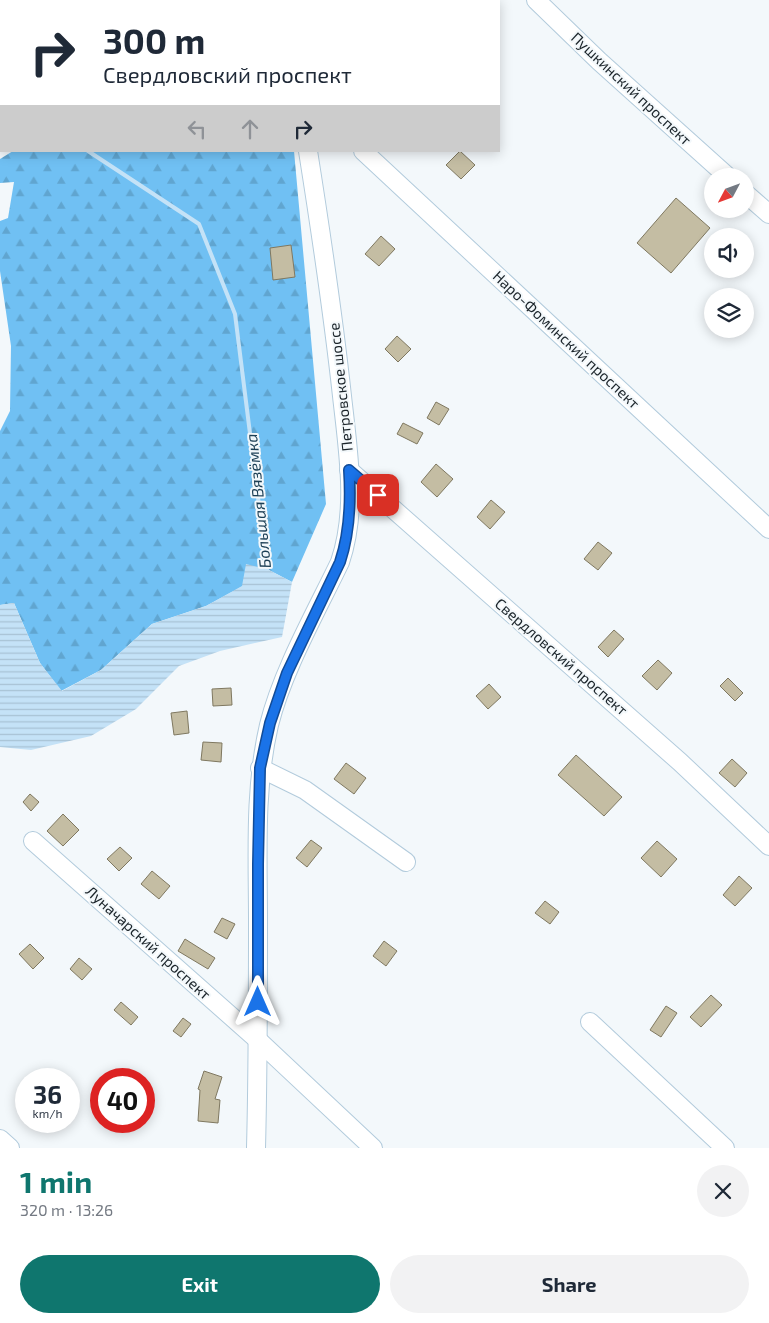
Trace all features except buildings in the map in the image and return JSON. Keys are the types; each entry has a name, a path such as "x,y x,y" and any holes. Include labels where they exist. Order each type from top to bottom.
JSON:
{"street":[{"name":"Пушкинский проспект","path":"536,0 599,62 718,168"},
{"name":"Петровское шоссе","path":"256,1148 259,1041 258,864 260,768 270,723 287,673 340,562 345,547 350,502 349,470 335,331 308,152"},
{"name":"Наро-Фоминский проспект","path":"364,152 769,529"},
{"path":"754,201 769,214"},
{"name":"Свердловский проспект","path":"349,470 680,762 769,845"},
{"path":"260,768 305,790 406,862"},
{"name":"Луначарский проспект","path":"33,841 259,1041 373,1148"},
{"path":"590,1022 725,1148"},
{"path":"0,1139 10,1148"}],"green space":[{"path":"11,152 294,152 326,504 292,582 267,569 243,586 206,606 152,624 101,670 61,691 40,663 14,603 0,605 0,431 10,411 11,346 0,271 0,221 8,218 14,182 0,183 0,159"}],"shaded area":[{"path":"246,564 267,569 292,582 282,637 220,651 179,666 136,709 91,736 31,750 0,747 0,605 14,603 40,663 62,691 101,670 152,624 206,606 242,586"}],"waterway":[{"name":"Большая Вязёмка","path":"90,152 199,224 235,314 267,569"}],"route":[{"path":"258,1002 260,768 270,723 287,673 340,562 345,547 350,502 349,470 378,495"}]}
